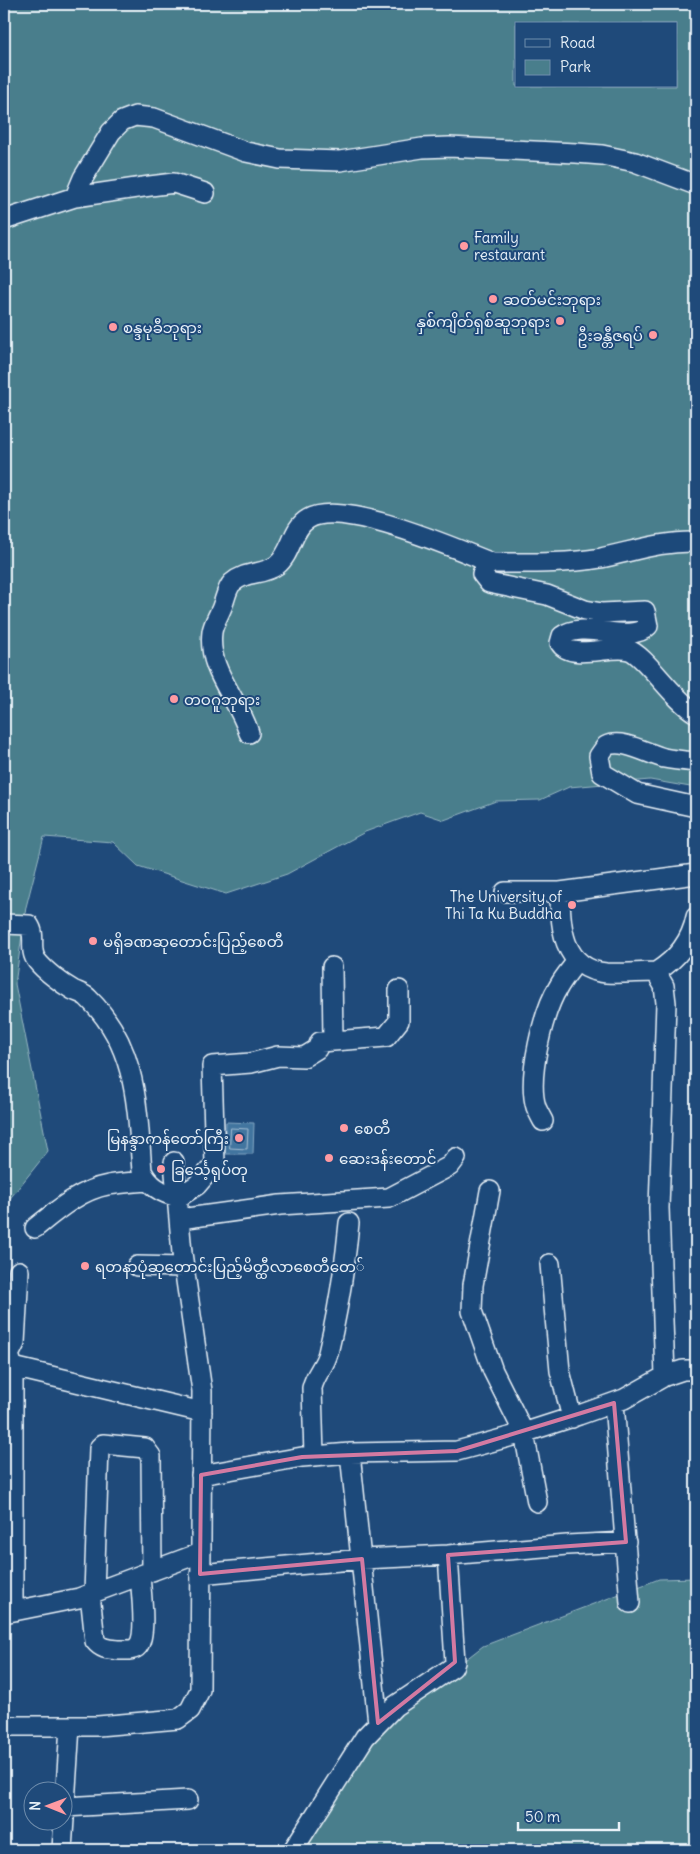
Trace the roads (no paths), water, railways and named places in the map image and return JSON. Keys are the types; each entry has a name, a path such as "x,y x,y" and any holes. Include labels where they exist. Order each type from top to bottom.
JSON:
{"street":[{"path":"76,197 84,178 111,132 122,121 135,116 154,118 246,152 280,159 340,161 434,148 576,153 602,155 635,162 696,185"},
{"path":"4,220 76,197 174,183 206,193"},
{"path":"249,733 244,716 214,666 212,631 230,585 244,574 270,570 282,560 299,526 315,515 332,514 372,520 492,563 557,562 600,558 660,544 696,542"},
{"path":"492,563 486,566 482,572 483,577 489,583 547,596 585,610 602,613 645,611 648,626 637,633 575,630 562,636 560,643 567,650 577,652 630,650 638,656 671,694 696,713"},
{"path":"696,762 664,758 630,747 609,744 602,750 599,756 602,773 637,794 696,807"},
{"path":"505,892 560,892 696,873"},
{"path":"560,892 560,920 563,936 578,961 604,973 656,972 671,962 682,951 696,917"},
{"path":"4,924 29,925 32,930 33,956 62,982 90,999 116,1038 134,1080 142,1171 147,1181 170,1196 179,1197 197,1184 215,1164 212,1066 251,1063 278,1056 304,1057 317,1049 320,1042 386,1037 398,1021 399,990"},
{"path":"543,1121 536,1107 534,1088 540,1044 550,1005 559,986 578,961"},
{"path":"332,967 333,1041"},
{"path":"656,972 664,986 666,1003 659,1208 665,1376"},
{"path":"180,1219 280,1205 389,1198 450,1166 456,1158"},
{"path":"4,1726 98,1726 178,1719 190,1710 200,1690 202,1390 184,1267 179,1197 174,1162"},
{"path":"36,1228 62,1206 79,1196 106,1185 147,1181"},
{"path":"490,1191 473,1285 472,1311 478,1334 493,1371 524,1433 536,1502"},
{"path":"314,1456 312,1388 314,1378 328,1355 346,1256 349,1223"},
{"path":"550,1264 560,1371 572,1418"},
{"path":"137,1266 184,1267"},
{"path":"19,1271 14,1343 9,1357 8,1612 92,1594 200,1553"},
{"path":"9,1357 202,1412"},
{"path":"201,1475 314,1456 350,1453 457,1451 572,1418 614,1403 665,1376 683,1370 696,1370"},
{"path":"614,1403 630,1603"},
{"path":"103,1444 145,1448 151,1456 146,1574 138,1646 132,1650 105,1649 95,1642 92,1594 99,1448 103,1444"},
{"path":"350,1453 378,1723"},
{"path":"200,1574 362,1558 448,1555 626,1542"},
{"path":"293,1850 365,1736 395,1706 453,1667 455,1662 448,1555"},
{"path":"67,1782 70,1726"},
{"path":"72,1807 188,1800"},
{"path":"62,1850 63,1832"}],"water":[{"name":"မြနန္ဒာကန်တော်ကြီး","path":"226,1122 254,1123 253,1154 225,1154"}],"place":[{"name":"Family restaurant","path":"464,246"},
{"name":"ဆတ်မင်းဘုရား","path":"493,299"},
{"name":"နှစ်ကျိတ်ရှစ်ဆူဘုရား","path":"560,321"},
{"name":"စန္ဒမုခီဘုရား","path":"113,327"},
{"name":"ဦးခန္တီဇရပ်","path":"653,335"},
{"name":"တဝဂူဘုရား","path":"174,699"},
{"name":"The University of Thi Ta Ku Buddha","path":"572,905"},
{"name":"မရှိခဏဆုတောင်းပြည့်စေတီ","path":"93,941"},
{"name":"စေတီ","path":"344,1128"},
{"name":"မြနန္ဒာကန်တော်ကြီး","path":"239,1138"},
{"name":"ဆေးဒန်းတောင်","path":"329,1158"},
{"name":"ခြင်္သေ့ရုပ်တု","path":"161,1169"},
{"name":"ရတနာပုံဆုတောင်းပြည့်မိတ္ထီလာစေတီတေ်","path":"85,1266"}]}
